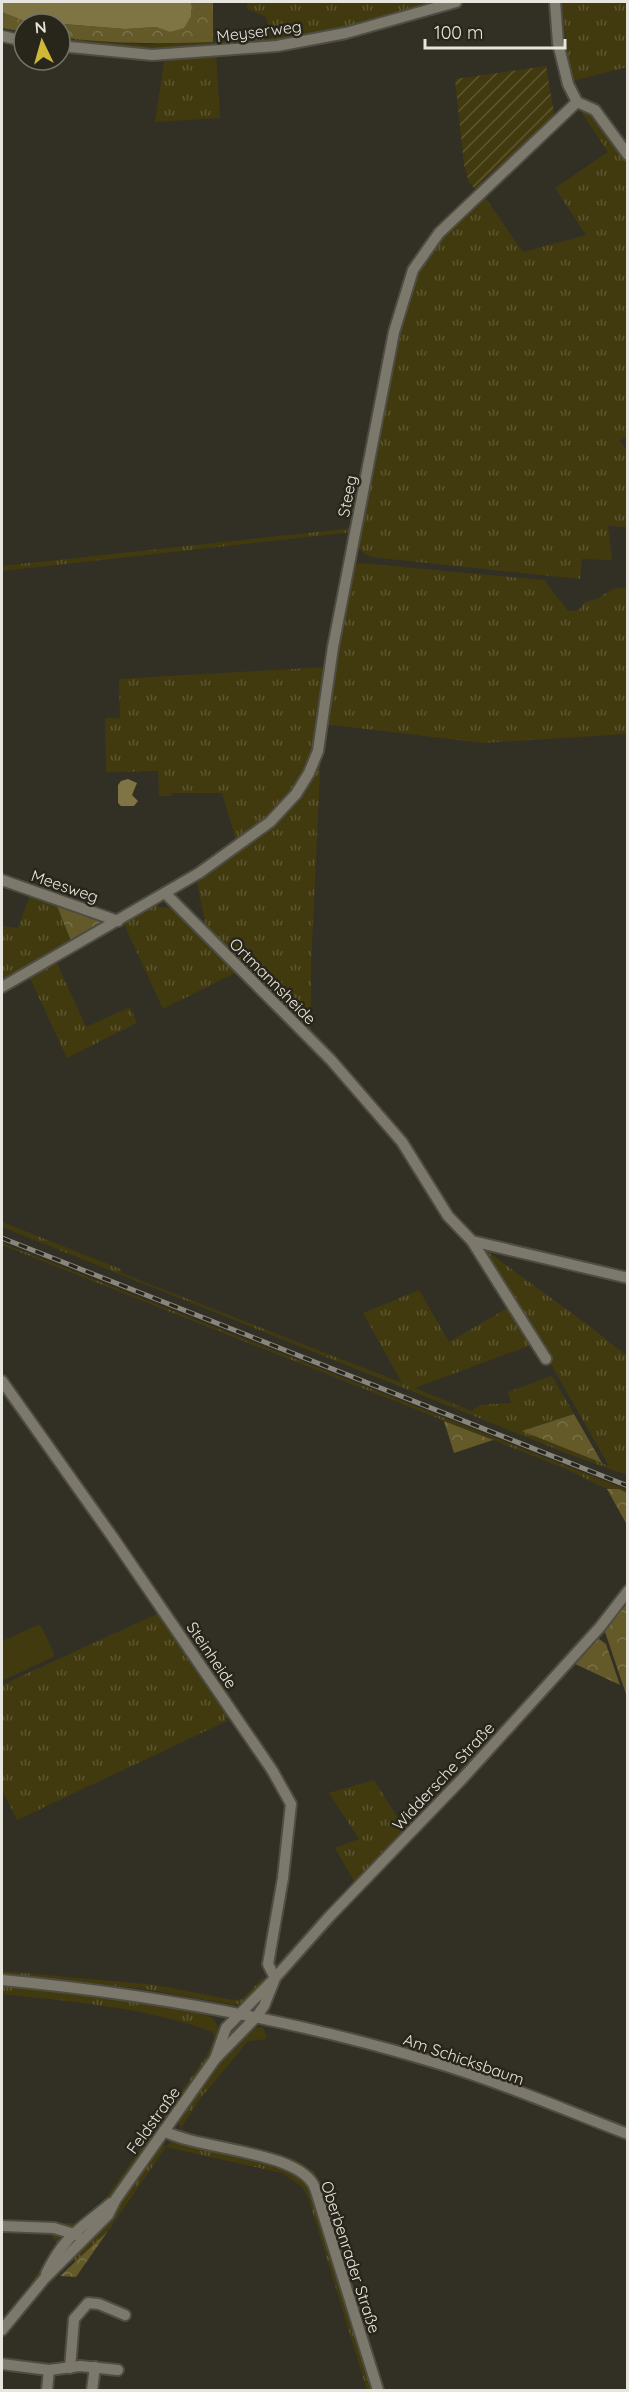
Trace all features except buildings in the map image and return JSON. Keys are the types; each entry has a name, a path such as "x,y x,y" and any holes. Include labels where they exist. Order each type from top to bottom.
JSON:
{"street":[{"name":"Meyserweg","path":"72,47 152,55 277,46 346,33 456,2"},
{"path":"555,2 558,43 568,84 577,102 595,110 627,155"},
{"name":"Steeg","path":"165,893 199,873 270,822 296,794 309,773 318,751 333,647 394,332 413,270 439,233 577,102"},
{"name":"Meesweg","path":"2,880 118,921"},
{"path":"2,987 165,893"},
{"name":"Ortmannsheide","path":"165,893 331,1060 402,1142 448,1216 472,1241 546,1359"},
{"path":"472,1241 627,1278"},
{"name":"Steinheide","path":"2,1381 201,1666 272,1770 291,1804 283,1878 268,1964 275,1978"},
{"name":"Widdersche Straße","path":"241,2014 329,1917 470,1771 600,1627 627,1591"},
{"name":"Feldstraße","path":"2,2330 44,2279 108,2215 116,2199 215,2060 257,2016 264,2006 275,1978"},
{"name":"Am Schicksbaum","path":"2,1980 115,1993 257,2016 441,2064 627,2134"},
{"name":"Feldstraße","path":"215,2060 226,2028 241,2014"},
{"name":"Oberbenrader Straße","path":"164,2131 190,2141 283,2162 310,2177 378,2391"},
{"name":"Feldstraße","path":"44,2279 59,2249 74,2233 116,2199"},
{"path":"2,2226 54,2228 74,2233 84,2240"},
{"path":"70,2368 75,2319 88,2303 99,2304 125,2315"},
{"path":"2,2364 50,2370 94,2367 118,2370"},
{"path":"92,2391 94,2367"},
{"path":"47,2391 50,2370"}],"green space":[{"path":"191,2 213,2 213,42 136,43 72,38 72,25 125,29 156,27 171,32 191,16"},
{"path":"247,2 447,2 371,24 276,44 152,53 72,45 72,38 145,45 272,38 266,17 247,9"},
{"path":"562,2 627,2 627,67 573,81 568,64"},
{"path":"2,12 12,16 12,30 2,28"},
{"path":"216,53 220,118 155,122 165,56"},
{"path":"546,66 555,119 482,181 485,189 479,194 469,182 464,165 455,79"},
{"path":"587,109 627,163 628,436 619,441 625,447 627,455 628,527 608,526 612,560 582,559 580,579 371,557 362,552 356,541 397,334 416,271 439,237 484,196 523,252 586,235 555,188 608,152 582,113"},
{"path":"353,528 353,532 2,571 2,566"},
{"path":"359,563 544,580 568,611 579,610 586,601 597,599 615,589 627,588 627,734 482,743 325,724 352,566"},
{"path":"327,667 318,736 308,770 290,799 237,844 222,793 172,793 172,796 159,796 158,771 106,772 105,718 120,718 119,679"},
{"path":"321,750 311,967 311,1035 207,931 196,878 277,819"},
{"path":"31,893 55,901 71,941 2,984 2,926 18,928"},
{"path":"55,901 102,921 101,925 71,941"},
{"path":"153,906 171,908 182,916 239,971 163,1009 123,922"},
{"path":"55,959 86,1027 130,1007 137,1023 67,1058 28,974"},
{"path":"2,1222 123,1270 119,1272 402,1383 363,1313 419,1290 449,1342 511,1306 534,1344 415,1388 471,1411 481,1405 511,1403 508,1392 552,1376 574,1414 523,1431 609,1466 539,1343 477,1244 627,1356 627,1475 571,1455 2,1227"},
{"path":"2,1243 627,1490 627,1493 607,1489 566,1469 2,1245"},
{"path":"574,1414 602,1463 522,1431"},
{"path":"444,1421 493,1440 454,1453"},
{"path":"607,1489 619,1489 627,1493 627,1525"},
{"path":"627,1596 627,1697 603,1626"},
{"path":"161,1612 231,1715 225,1718 227,1721 17,1820 2,1790 2,1685"},
{"path":"38,1625 41,1626 54,1653 53,1657 2,1681 2,1641"},
{"path":"595,1636 606,1644 620,1685 573,1663"},
{"path":"374,1780 406,1831 355,1883 335,1848 359,1839 329,1793"},
{"path":"2,1971 155,1985 233,2000 242,1999 264,1976 261,1986 254,1994 235,2005 145,1989 2,1974"},
{"path":"2,1983 79,1991 205,2014 212,2018 218,2027 218,2037 211,2055 111,2198 82,2223 72,2227 44,2225 44,2223 75,2223 103,2202 207,2055 214,2039 213,2032 135,2011 2,1994"},
{"path":"263,2027 267,2039 248,2041 200,2099 181,2128 178,2122 181,2114 239,2040 250,2029"},
{"path":"181,2128 190,2135 294,2159 315,2172 382,2390 318,2186 312,2174 287,2159 189,2137 180,2130"},
{"path":"171,2141 283,2166 309,2184 374,2390 367,2390 308,2197 302,2187 282,2173 166,2147"},
{"path":"159,2142 166,2147 108,2231 75,2263 71,2259"},
{"path":"47,2231 57,2233 60,2240 34,2285 31,2283 57,2243"},
{"path":"108,2231 76,2277 60,2276"}],"shaded area":[{"path":"2,2 191,2 191,16 184,28 170,32 156,27 125,29 72,25 72,12 12,12 12,16 2,12"},
{"path":"128,779 137,783 132,795 138,801 134,806 121,806 118,803 118,785 121,781"}],"railway":[{"path":"2,1238 628,1486"}]}
